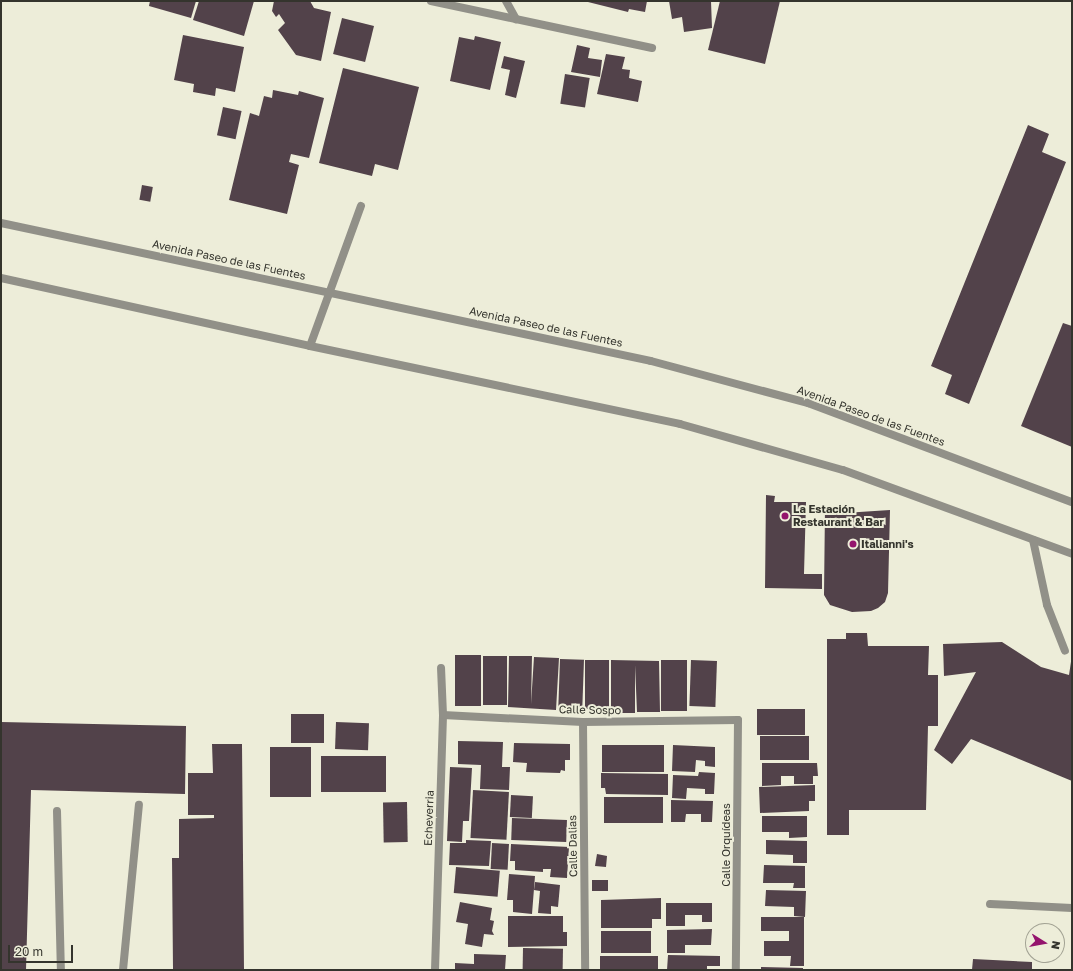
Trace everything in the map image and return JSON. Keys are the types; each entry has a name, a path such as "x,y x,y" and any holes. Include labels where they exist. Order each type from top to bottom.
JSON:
{"street":[{"path":"431,1 652,48"},
{"path":"506,1 516,19"},
{"path":"310,346 328,292 361,206"},
{"name":"Avenida Paseo de las Fuentes","path":"1,223 650,360 808,403 1072,502"},
{"path":"1,278 310,346 680,424 843,470 1072,554"},
{"path":"1033,540 1047,605 1065,651"},
{"name":"Echeverria","path":"435,970 443,715 441,668"},
{"name":"Calle Sospo","path":"443,715 583,722 738,720"},
{"name":"Calle Orquídeas","path":"736,970 738,720"},
{"name":"Calle Dalias","path":"583,722 585,970"},
{"path":"123,970 139,805"},
{"path":"57,811 61,970"},
{"path":"990,904 1072,908"}],"building":[{"path":"150,1 196,1 191,18 149,6"},
{"path":"199,1 254,1 244,36 193,20"},
{"path":"274,1 310,1 314,8 331,12 321,61 296,55 278,30 285,23 279,14 276,17 272,11"},
{"path":"584,1 647,1 645,12 629,9 628,12"},
{"path":"669,1 711,1 712,28 684,32 682,17 672,19"},
{"path":"720,1 780,1 765,64 708,50"},
{"path":"342,18 374,26 365,62 333,54"},
{"path":"183,35 244,47 235,92 216,88 215,96 193,92 194,84 174,80"},
{"path":"475,36 501,42 490,90 450,81 459,37 474,40"},
{"path":"577,45 590,48 588,58 602,60 600,77 571,72"},
{"path":"606,54 625,57 622,69 630,70 629,78 642,81 638,102 597,94"},
{"path":"504,56 525,61 516,98 505,95 510,70 501,68"},
{"path":"343,68 419,87 398,170 375,164 372,176 319,163"},
{"path":"565,74 590,78 585,108 560,104"},
{"path":"273,90 298,95 299,91 324,98 309,158 291,154 289,162 299,165 287,214 229,200 250,113 259,116 264,96 272,98"},
{"path":"223,107 242,111 236,139 217,135"},
{"path":"1028,125 1049,134 1042,152 1066,162 969,404 945,394 952,375 931,366"},
{"path":"142,185 153,187 150,202 139,200"},
{"path":"1063,323 1072,326 1072,447 1021,426"},
{"path":"766,495 775,496 774,502 806,502 804,574 822,574 822,589 765,588"},
{"path":"825,507 843,507 844,513 890,510 888,593 885,602 878,608 871,611 852,612 830,605 824,595"},
{"path":"846,633 867,633 868,646 929,646 928,675 938,675 938,726 928,726 926,810 849,810 849,835 827,835 827,639 846,639"},
{"path":"1002,642 1041,667 1069,675 1072,655 1072,781 971,739 952,764 934,750 976,672 944,676 943,644"},
{"path":"455,655 481,655 481,706 455,706"},
{"path":"483,656 507,656 507,705 483,705"},
{"path":"509,656 532,656 531,704 534,657 559,658 556,710 508,707"},
{"path":"560,659 584,660 582,712 558,711"},
{"path":"585,660 609,660 609,709 585,709"},
{"path":"611,660 659,661 660,712 637,712 635,665 635,713 611,713"},
{"path":"661,660 687,660 687,711 661,711"},
{"path":"691,660 717,661 715,707 689,706"},
{"path":"757,709 805,709 805,735 757,735"},
{"path":"291,714 324,714 324,743 291,743"},
{"path":"1,722 186,726 185,794 31,790 26,970 1,970"},
{"path":"336,722 369,723 368,750 335,749"},
{"path":"760,736 809,736 809,760 760,760"},
{"path":"458,741 503,742 502,767 510,767 509,790 480,789 481,765 458,764"},
{"path":"514,743 570,744 570,760 565,760 565,771 561,770 560,773 526,772 527,763 513,762"},
{"path":"212,744 242,744 244,970 173,970 172,858 179,858 179,819 214,818 214,815 188,815 188,773 213,773"},
{"path":"602,745 664,745 664,772 602,772"},
{"path":"673,745 715,747 715,767 705,766 705,761 696,760 695,772 672,771"},
{"path":"270,747 311,747 311,797 270,797"},
{"path":"321,756 386,756 386,792 321,792"},
{"path":"762,763 817,763 818,776 813,776 813,784 794,784 794,776 781,776 781,785 762,786"},
{"path":"450,767 472,768 469,821 463,821 462,842 447,841"},
{"path":"699,772 715,773 714,794 705,794 705,789 687,788 686,799 672,798 673,775 698,776"},
{"path":"601,773 668,774 668,795 606,794 605,788 601,788"},
{"path":"815,785 815,801 809,801 809,811 760,813 759,787"},
{"path":"473,790 509,792 506,840 470,838"},
{"path":"511,795 533,796 532,818 510,817"},
{"path":"604,797 663,797 663,823 604,823"},
{"path":"671,800 713,801 712,822 701,822 701,814 686,814 685,822 671,822"},
{"path":"383,802 407,802 408,842 384,842"},
{"path":"762,816 807,816 807,837 789,838 789,832 762,832"},
{"path":"512,818 567,820 566,842 511,840"},
{"path":"466,840 491,841 489,866 449,865 450,843 466,843"},
{"path":"766,840 807,841 807,863 793,863 793,855 766,854"},
{"path":"492,843 509,844 508,870 491,869"},
{"path":"511,844 569,847 567,878 550,877 551,869 543,869 543,872 515,870 515,861 510,861"},
{"path":"597,854 607,856 606,867 595,866"},
{"path":"764,865 805,866 805,888 793,888 794,883 763,883"},
{"path":"456,867 500,871 498,897 454,893"},
{"path":"509,874 535,876 532,914 513,912 513,900 507,900"},
{"path":"592,880 608,880 608,891 592,891"},
{"path":"535,882 560,885 558,907 551,906 551,914 538,913 540,891 534,890"},
{"path":"766,890 806,891 805,917 794,916 794,907 765,906"},
{"path":"661,898 661,919 652,919 652,928 601,928 601,900"},
{"path":"460,902 492,908 490,920 494,921 492,931 494,935 484,934 482,947 465,944 468,924 456,922"},
{"path":"666,903 712,903 712,922 702,922 702,915 685,915 685,926 666,926"},
{"path":"508,916 563,916 563,932 567,932 567,946 508,947"},
{"path":"761,917 804,917 804,966 790,966 791,956 764,956 764,941 789,941 789,931 761,931"},
{"path":"712,929 711,945 685,945 685,953 667,953 667,930"},
{"path":"601,931 651,931 651,953 601,953"},
{"path":"523,948 563,949 563,970 523,970"},
{"path":"474,954 506,955 505,970 455,970 455,963 474,964"},
{"path":"668,955 720,956 720,966 707,966 707,970 667,970"},
{"path":"600,956 658,956 658,970 600,970"},
{"path":"973,959 1032,963 1032,970 972,970"},
{"path":"761,967 803,968 803,970 761,970"}],"place":[{"name":"La Estación Restaurant & Bar","path":"785,516"},
{"name":"Italianni's","path":"853,544"}]}
